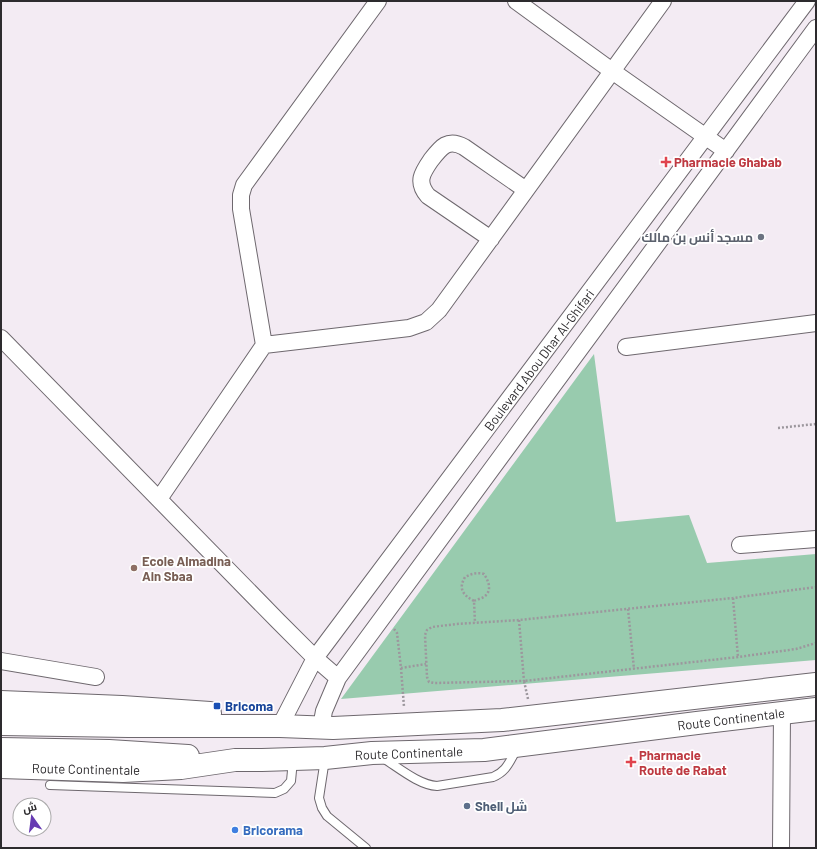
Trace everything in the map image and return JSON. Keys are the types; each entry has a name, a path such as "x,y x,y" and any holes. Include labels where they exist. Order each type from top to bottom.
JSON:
{"main road":[{"name":"Route Continentale","path":"1,724 273,726 333,728 502,720 816,684"},
{"name":"Route Continentale","path":"1,702 122,706 199,712 230,715 273,726"},
{"name":"Route Continentale","path":"1,767 124,771 181,768 235,760 325,758 374,753 484,750 816,709"},
{"path":"1,749 109,751 235,760"}],"street":[{"path":"159,499 264,345 241,210 241,196 244,185 378,1"},
{"path":"516,1 726,151"},
{"path":"264,345 409,328 426,322 439,310 663,1"},
{"name":"Boulevard Abou Dhar Al-Ghifari","path":"273,726 315,658 706,138 807,1"},
{"name":"Boulevard Abou Dhar Al-Ghifari","path":"321,727 324,711 338,678 816,28"},
{"path":"491,239 428,196 422,183 424,170 440,148 448,144 460,145 526,190"},
{"path":"626,348 816,323"},
{"path":"1,338 315,658 338,678"},
{"path":"740,545 816,539"},
{"path":"1,661 96,677"},
{"path":"781,848 782,713"}],"lane":[{"path":"374,753 422,783 437,786 493,778 501,774 505,769 519,745"},
{"path":"325,758 319,798 322,808 327,816 366,848"},
{"path":"50,785 275,793 284,789 292,782 293,759"}],"path":[{"path":"778,428 816,424"},
{"path":"479,573 484,574 488,580 489,588 486,595 474,601 463,593 461,588 463,580 465,576 479,573"},
{"path":"816,587 733,598 432,628 427,630 425,635 427,677 429,682 434,683 524,681 738,657 796,649 816,643"},
{"path":"733,598 738,657"},
{"path":"474,601 475,623"},
{"path":"628,609 634,669"},
{"path":"384,616 397,633 405,724"},
{"path":"519,620 524,681 532,717"},
{"path":"401,668 426,664"}],"green space":[{"path":"594,354 616,522 689,515 707,563 816,554 816,660 341,699"}],"place":[{"name":"Pharmacie Ghabab","path":"666,162"},
{"name":"مسجد أنس بن مالك","path":"761,237"},
{"name":"Ecole Almadina Ain Sbaa","path":"134,568"},
{"name":"Bricoma","path":"217,706"},
{"name":"Pharmacie Route de Rabat","path":"631,762"},
{"name":"Shell شل","path":"467,806"},
{"name":"Bricorama","path":"235,830"}]}
